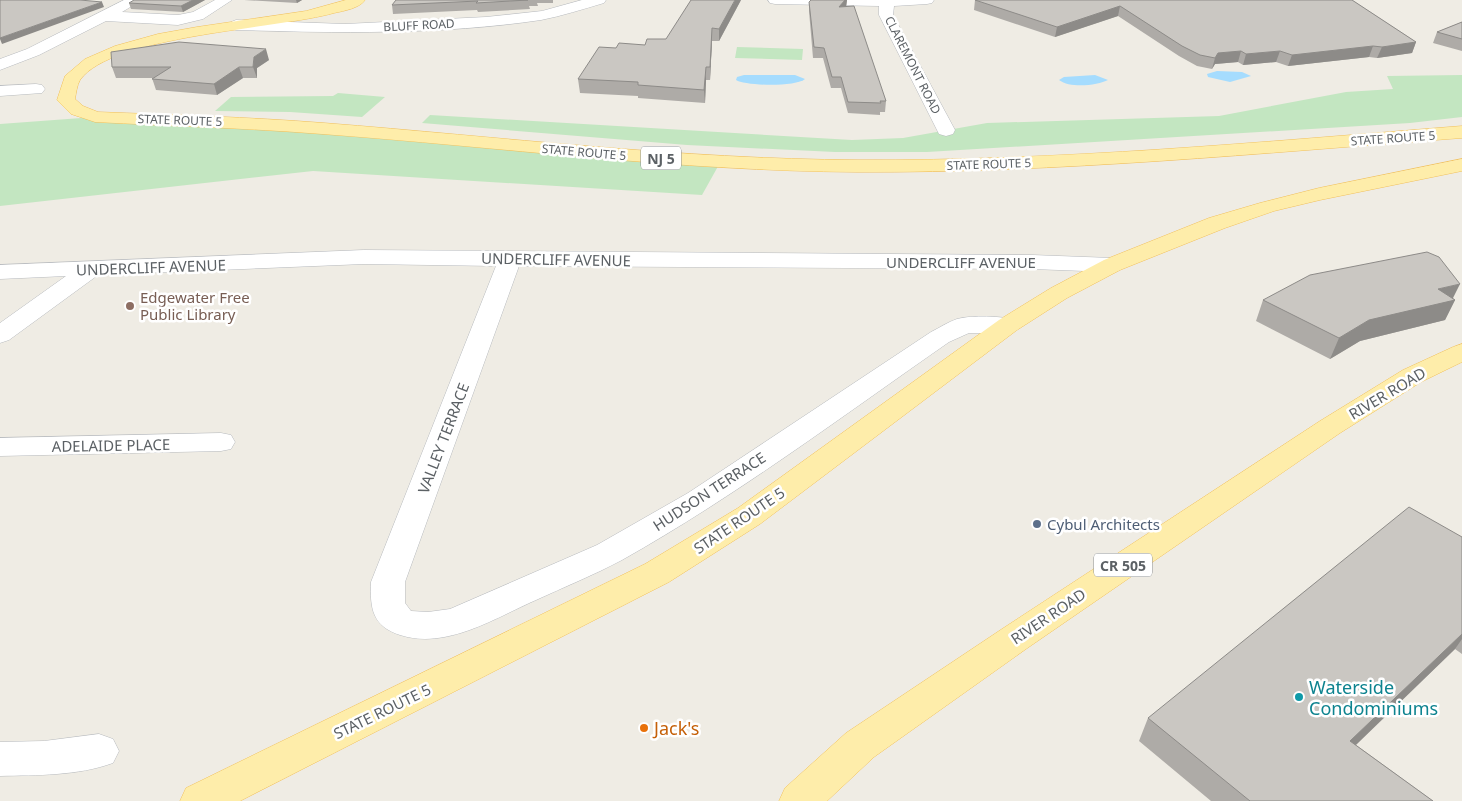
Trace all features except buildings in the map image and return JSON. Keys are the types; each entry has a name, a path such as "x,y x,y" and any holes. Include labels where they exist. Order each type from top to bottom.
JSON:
{"main road":[{"name":"STATE ROUTE 5","path":"358,0 315,13 157,38 115,52 93,62 78,72 68,82 64,91 66,100 78,110 95,117 320,128 650,158 840,165 937,165 1104,158 1462,132"},
{"name":"STATE ROUTE 5","path":"200,801 657,573 749,516 1008,325 1059,293 1112,265 1216,223 1267,207 1319,194 1462,165"},
{"name":"RIVER ROAD","path":"800,801 860,745 1014,639 1330,427 1412,376 1462,352"}],"street":[{"path":"103,9 178,20 198,16 225,0"},
{"name":"BLUFF ROAD","path":"236,25 345,29 486,22 543,15 599,0"},
{"path":"775,0 927,0"},
{"name":"CLAREMONT ROAD","path":"886,1 886,15 946,130"},
{"path":"0,65 33,52 103,9 132,2"},
{"path":"0,91 36,89"},
{"name":"UNDERCLIFF AVENUE","path":"0,272 90,270 364,257 1032,262 1112,265"},
{"name":"VALLEY TERRACE","path":"395,618 388,606 388,582 510,259"},
{"path":"0,335 90,270"},
{"name":"HUDSON TERRACE","path":"395,618 406,623 421,626 436,626 456,621 608,553 699,501 940,337 964,325 1008,325"},
{"name":"ADELAIDE PLACE","path":"0,447 221,442"},
{"path":"0,759 44,758 99,751"}],"green space":[{"path":"737,47 803,49 802,60 735,58"},
{"path":"1462,75 1462,117 1410,123 927,152 835,152 687,145 422,123 430,115 852,140 903,138 987,123 1219,116 1346,92 1393,89 1387,76"},
{"path":"338,93 385,97 362,117 290,112 215,111 231,97 333,96"},
{"path":"95,117 721,161 702,195 313,171 0,206 0,124"}],"water":[{"path":"1217,71 1242,72 1251,76 1230,82 1208,77 1207,74"},
{"path":"744,75 795,75 805,79 800,82 770,85 749,84 736,80 737,77"},
{"path":"1095,75 1108,80 1091,85 1077,85 1064,83 1059,80 1064,77"}],"place":[{"name":"Edgewater Free Public Library","path":"130,306"},
{"name":"Cybul Architects","path":"1037,524"},
{"name":"Waterside Condominiums","path":"1299,697"},
{"name":"Jack's","path":"644,728"}]}
